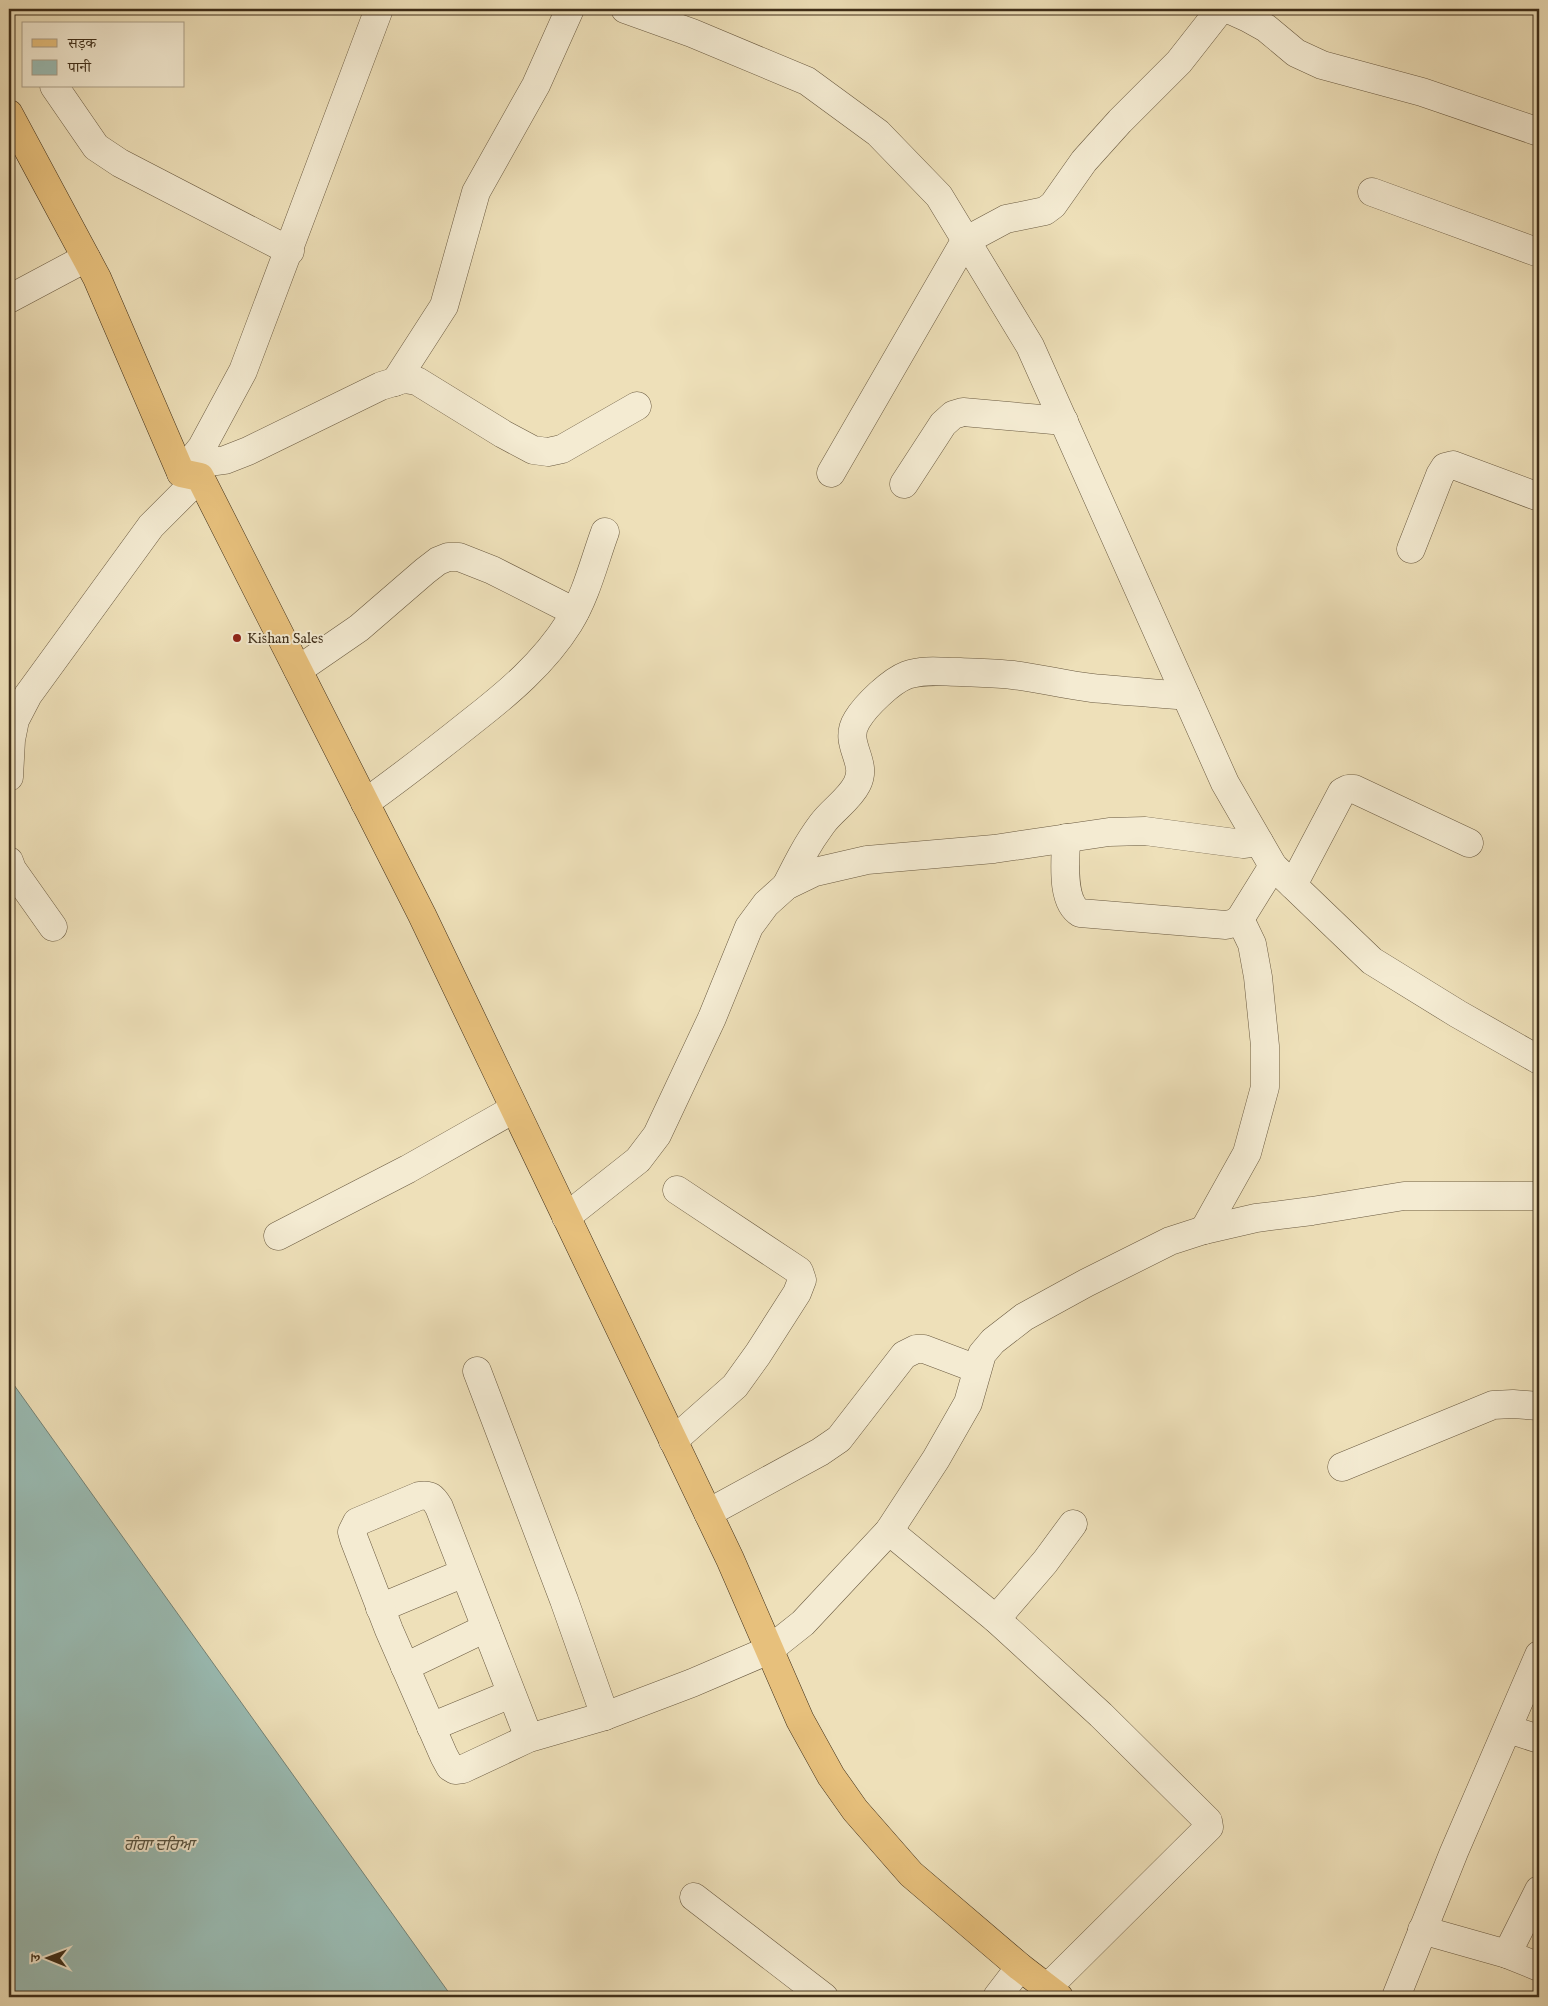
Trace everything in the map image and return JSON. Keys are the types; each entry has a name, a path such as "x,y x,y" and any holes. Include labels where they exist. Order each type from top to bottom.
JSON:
{"main road":[{"path":"9,114 97,278 190,472 298,670 422,915 708,1513 800,1720 831,1776 855,1810 911,1874 1020,1967 1053,1992"}],"street":[{"path":"9,777 11,740 15,720 28,694 190,472 243,370 290,251 379,9"},
{"path":"395,382 444,306 476,192 536,85 570,9"},
{"path":"625,9 692,33 807,82 878,133 939,196 1030,346 1224,783 1273,866 1372,961 1458,1014 1539,1060"},
{"path":"831,473 965,241 1006,219 1045,211 1053,205 1084,161 1120,120 1179,62 1216,12 1222,10 1234,11 1248,18 1266,28 1296,53 1322,65 1422,92 1539,132"},
{"path":"55,88 96,147 120,162 290,251"},
{"path":"1372,192 1539,253"},
{"path":"9,299 86,258"},
{"path":"190,472 248,451 381,386 404,379 417,381 503,434 533,450 548,452 562,449 637,406"},
{"path":"904,484 943,424 953,415 963,412 1064,421"},
{"path":"1411,549 1440,476 1445,468 1453,465 1539,497"},
{"path":"365,803 513,688 544,656 569,624 575,612 605,532"},
{"path":"298,670 359,628 425,571 438,561 448,557 460,557 492,570 575,612"},
{"path":"786,886 804,849 823,822 856,786 861,776 861,766 852,738 852,730 857,719 892,684 907,675 942,672 1014,675 1091,688 1186,696"},
{"path":"1293,885 1342,792 1348,789 1354,789 1469,843"},
{"path":"566,1217 638,1160 657,1135 712,1018 750,928 766,904 786,886 815,872 867,860 994,849 1109,832 1145,831 1220,842 1243,844 1259,842"},
{"path":"1066,838 1067,889 1074,909 1080,913 1226,925 1240,919 1273,866"},
{"path":"9,861 12,869 53,927"},
{"path":"1204,1230 1247,1154 1265,1087 1266,1046 1258,978 1252,944 1240,919"},
{"path":"278,1236 408,1169 514,1109"},
{"path":"673,1442 735,1386 778,1324 797,1293 802,1280 799,1271 677,1190"},
{"path":"528,1738 439,1507 432,1497 427,1494 419,1496 356,1522 353,1527 354,1540 380,1608 431,1727 450,1766 455,1770 463,1768 528,1738 605,1716 692,1683 769,1650 803,1623 889,1531 936,1459 968,1403 976,1369 982,1354 993,1341 1024,1317 1124,1263 1170,1241 1204,1230 1273,1215 1312,1211 1404,1196 1539,1196"},
{"path":"708,1513 820,1452 839,1439 895,1365 908,1352 916,1349 924,1350 976,1369"},
{"path":"477,1370 564,1600 605,1716"},
{"path":"1342,1467 1493,1405 1539,1406"},
{"path":"996,1619 1045,1562 1073,1524"},
{"path":"889,1531 996,1619 1102,1715 1208,1821 1209,1825 1053,1992"},
{"path":"380,1608 464,1573"},
{"path":"405,1667 486,1628"},
{"path":"1396,1997 1422,1930 1539,1655"},
{"path":"431,1727 511,1694"},
{"path":"1508,1730 1539,1739"},
{"path":"1507,1954 1539,1890"},
{"path":"694,1896 824,1997"},
{"path":"1422,1930 1507,1954 1539,1967"},
{"path":"997,1997 1020,1967"}],"water":[{"name":"ਗੰਗਾ ਦਰਿਆ","path":"9,1378 452,1997 9,1997"}],"place":[{"name":"Kishan Sales","path":"237,638"}]}
